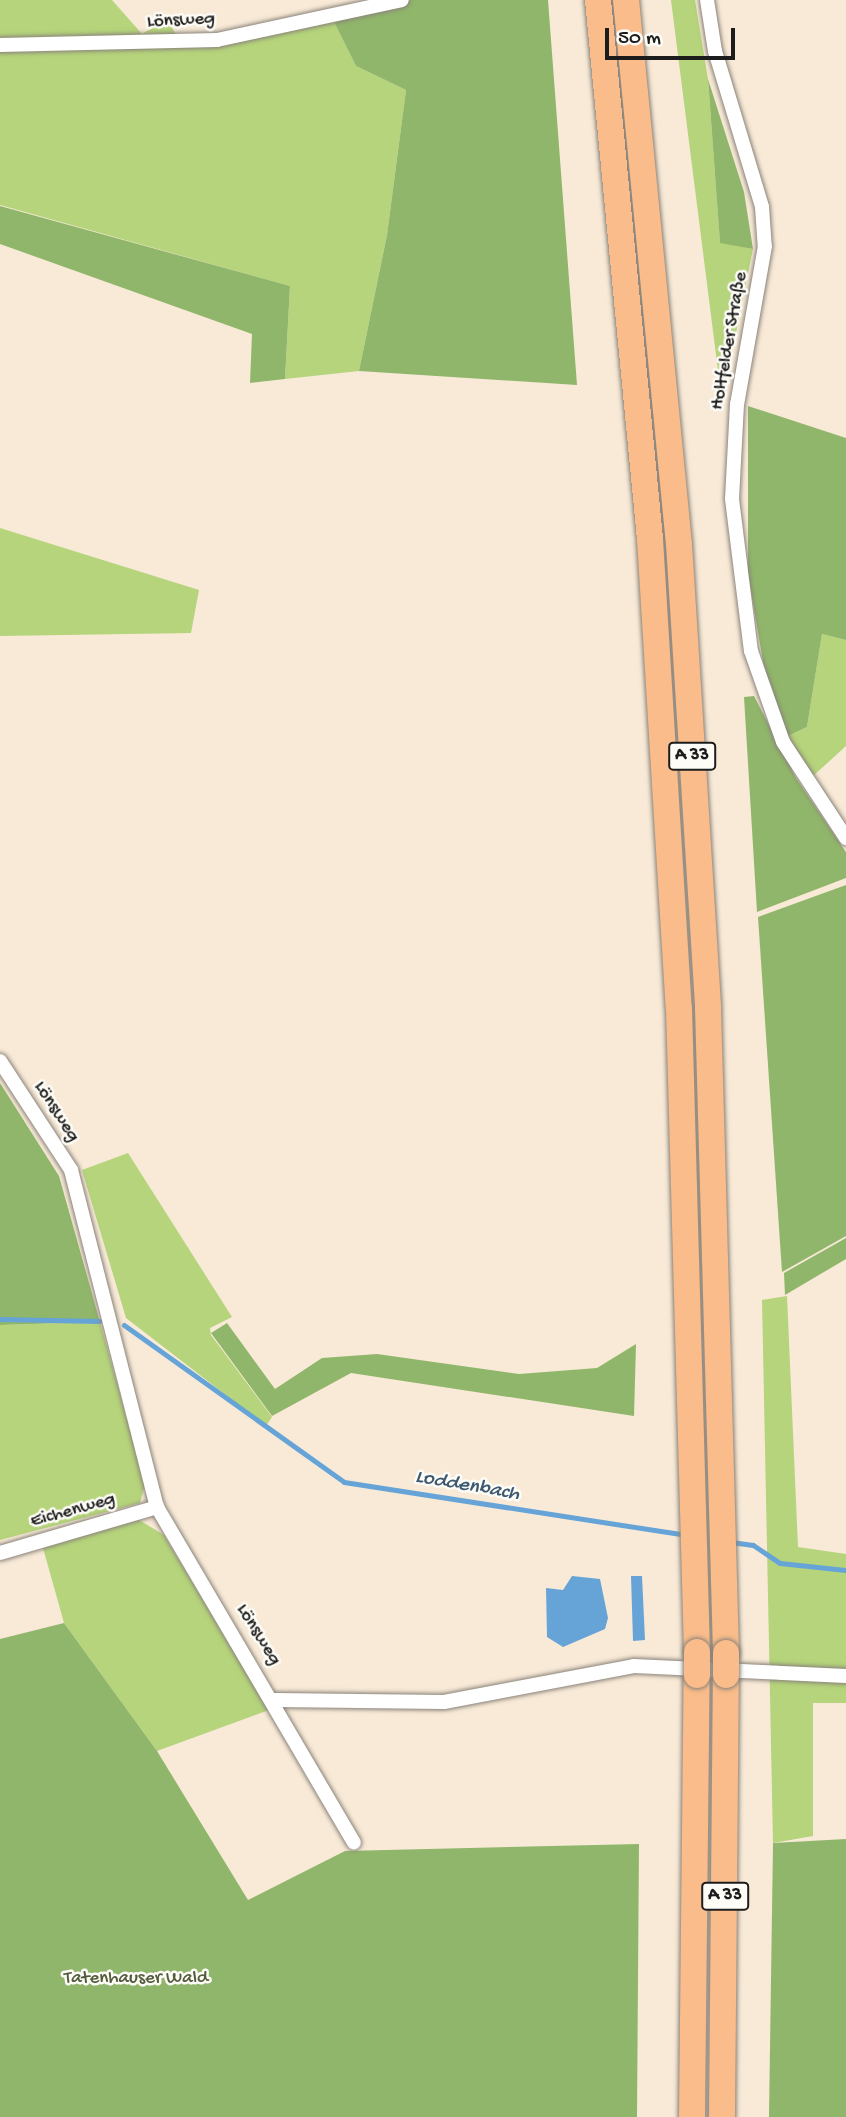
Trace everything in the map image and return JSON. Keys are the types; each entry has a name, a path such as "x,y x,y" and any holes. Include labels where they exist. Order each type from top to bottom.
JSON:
{"highway":[{"name":"A 33","path":"598,0 650,539 679,1007 696,1511 692,2117"},
{"name":"A 33","path":"626,0 679,544 709,1022 725,1561 722,2117"}],"street":[{"name":"Lönsweg","path":"0,45 217,40 402,0"},
{"name":"Holtfelder Straße","path":"707,0 715,51 762,207 765,246 737,404 732,499 751,651 783,742 846,838"},
{"name":"Lönsweg","path":"0,1062 71,1170 157,1507 275,1700 354,1843"},
{"name":"Eichenweg","path":"0,1553 157,1507"},
{"path":"275,1700 444,1702 634,1666 846,1676"}],"green space":[{"path":"0,0 112,0 142,34 167,19 178,38 0,42"},
{"path":"411,0 548,0 577,385 359,371 387,235 406,90 356,66 331,16"},
{"path":"671,0 695,0 708,79 720,242 753,249 722,402"},
{"path":"331,16 356,66 406,90 387,235 359,371 285,379 290,286 0,205 0,48 216,42"},
{"path":"708,79 744,192 753,249 720,243"},
{"path":"0,206 290,286 285,379 250,383 252,334 0,244"},
{"path":"748,406 846,438 846,640 822,634 807,727 788,736 765,673 748,574"},
{"path":"0,528 199,590 191,633 0,636"},
{"path":"822,634 846,640 846,746 812,777 788,736 807,727"},
{"path":"754,696 796,778 846,852 846,878 757,912 744,697"},
{"path":"846,885 846,1236 782,1272 758,917"},
{"path":"0,1083 59,1176 100,1322 0,1325"},
{"path":"128,1153 232,1317 210,1328 211,1335 272,1417 266,1426 126,1318 82,1170"},
{"path":"846,1238 846,1259 785,1295 784,1273"},
{"path":"787,1296 798,1547 846,1554 846,1703 813,1703 813,1836 773,1843 762,1300"},
{"path":"100,1322 145,1484 140,1503 0,1540 0,1325"},
{"path":"227,1323 275,1389 322,1358 377,1354 519,1374 597,1368 636,1344 634,1416 351,1373 272,1416 211,1333"},
{"path":"139,1520 164,1535 269,1710 157,1751 64,1623 43,1548"},
{"name":"Tatenhauser Wald","path":"64,1623 157,1751 248,1900 345,1851 639,1844 637,2117 0,2117 0,1639"},
{"path":"846,1839 846,2117 769,2117 773,1843"}],"water":[{"path":"572,1576 600,1579 608,1618 605,1629 563,1647 547,1637 546,1588 563,1590"},
{"path":"631,1576 642,1576 645,1640 633,1641"}],"waterway":[{"name":"Loddenbach","path":"0,1319 99,1321"},
{"name":"Loddenbach","path":"124,1325 344,1482 687,1535"},
{"name":"Loddenbach","path":"731,1542 753,1545 780,1563 846,1570"}]}
